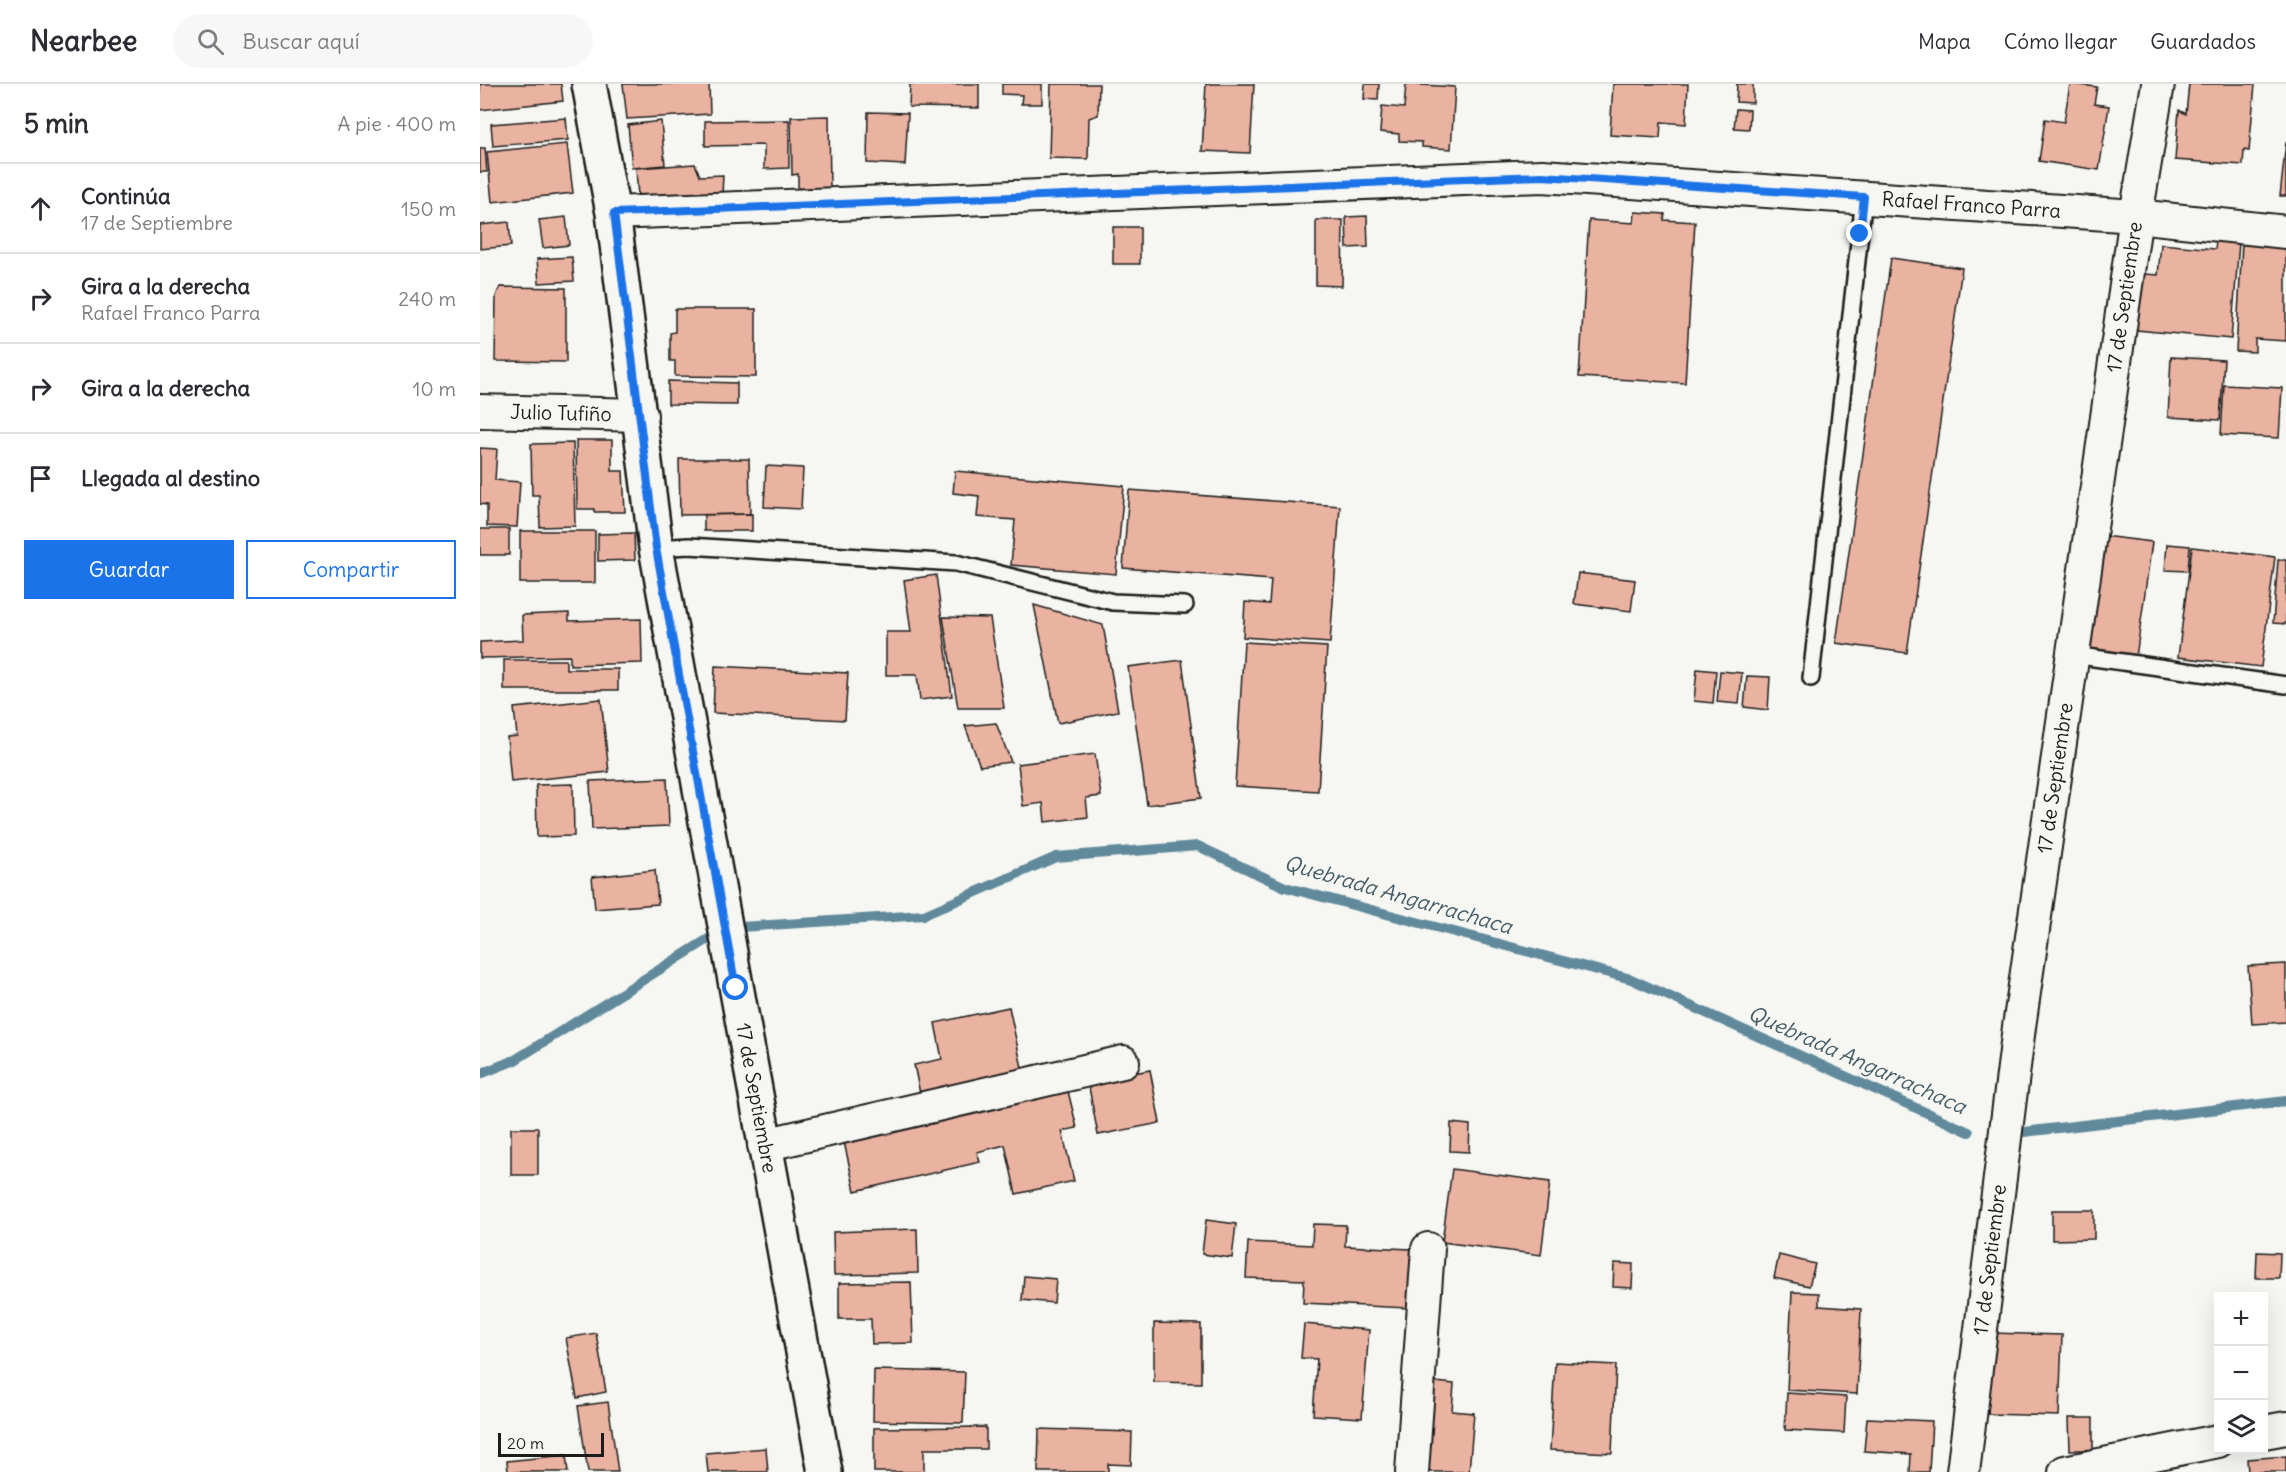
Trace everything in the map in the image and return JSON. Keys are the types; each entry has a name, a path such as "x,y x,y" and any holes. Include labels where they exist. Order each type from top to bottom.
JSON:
{"street":[{"name":"17 de Septiembre","path":"589,84 614,213 656,548 825,1472"},
{"name":"17 de Septiembre","path":"1963,1472 2019,1027 2136,216 2158,84"},
{"name":"Rafael Franco Parra","path":"614,213 1542,176 2136,216 2286,232"},
{"name":"Julio Tufiño","path":"480,411 641,416"},
{"path":"765,1144 1123,1062"},
{"path":"1412,1472 1428,1249"},
{"path":"2268,1431 2286,1428"},
{"path":"2066,1472 2214,1442"}],"lane":[{"path":"1811,678 1864,197"},
{"path":"656,548 689,546 956,563 1113,602 1185,605"},
{"path":"2073,655 2286,685"}],"building":[{"path":"480,84 561,84 563,101 480,110"},
{"path":"623,84 709,84 710,114 627,119"},
{"path":"910,84 979,84 979,108 909,107"},
{"path":"1002,84 1042,84 1042,104 1021,104 1022,95 1002,94"},
{"path":"1051,84 1099,84 1098,115 1089,118 1088,159 1049,158"},
{"path":"1206,84 1254,84 1250,153 1202,151"},
{"path":"1365,84 1379,84 1378,100 1364,99"},
{"path":"1406,84 1455,87 1451,149 1422,147 1422,142 1399,141 1399,134 1380,132 1382,106 1404,108"},
{"path":"1613,84 1688,84 1686,124 1661,122 1660,138 1610,135"},
{"path":"1737,84 1753,84 1753,103 1736,102"},
{"path":"2070,84 2097,87 2094,104 2109,106 2099,170 2039,161 2045,119 2064,122"},
{"path":"2189,84 2255,84 2249,151 2244,150 2243,165 2175,160 2179,110 2186,114"},
{"path":"1736,109 1750,110 1749,129 1734,128"},
{"path":"868,112 908,113 905,165 867,163"},
{"path":"829,116 830,189 798,189 798,174 792,175 791,117"},
{"path":"566,118 568,140 493,146 491,124"},
{"path":"789,120 789,168 764,169 764,145 705,146 705,121"},
{"path":"661,121 665,165 632,168 628,125"},
{"path":"2286,142 2286,196 2280,196"},
{"path":"567,144 573,193 492,202 487,152"},
{"path":"480,148 485,148 487,172 480,172"},
{"path":"695,164 700,176 723,175 722,194 638,197 636,168"},
{"path":"1635,212 1665,214 1664,220 1695,222 1685,383 1579,377 1589,220 1634,223"},
{"path":"1367,216 1368,247 1347,248 1346,217"},
{"path":"566,217 569,245 543,248 539,220"},
{"path":"1316,220 1343,220 1342,286 1316,285"},
{"path":"509,222 511,246 480,249 480,225"},
{"path":"1113,227 1140,227 1140,264 1113,264"},
{"path":"2216,241 2239,243 2231,339 2126,329 2131,273 2158,275 2161,244 2215,249"},
{"path":"2242,243 2286,246 2286,341 2255,339 2255,352 2236,351"},
{"path":"572,257 574,281 539,283 537,259"},
{"path":"1891,258 1962,268 1907,653 1836,643"},
{"path":"500,287 566,288 566,362 495,361 496,296"},
{"path":"675,309 756,309 756,377 675,376 675,361 670,361 670,333 675,332"},
{"path":"2171,357 2224,360 2220,420 2168,417"},
{"path":"668,381 737,383 737,405 668,404"},
{"path":"2224,385 2282,388 2279,438 2221,435"},
{"path":"576,440 612,440 612,471 623,471 625,512 594,512 594,509 577,509"},
{"path":"573,443 575,526 540,527 539,495 532,495 531,444"},
{"path":"480,448 497,449 495,480 520,482 517,527 487,526 487,505 480,504"},
{"path":"679,459 749,459 750,514 680,515"},
{"path":"766,466 803,468 801,509 764,507"},
{"path":"955,471 1124,486 1116,574 1011,565 1015,520 977,517 979,496 953,493"},
{"path":"1129,490 1340,506 1330,643 1243,637 1245,602 1269,604 1271,580 1123,568"},
{"path":"752,514 752,531 704,531 704,515"},
{"path":"480,529 509,529 509,555 480,555"},
{"path":"520,531 595,531 595,583 520,583"},
{"path":"634,533 635,560 598,561 598,534"},
{"path":"2103,536 2152,542 2136,657 2087,650"},
{"path":"2167,544 2190,546 2188,571 2165,570"},
{"path":"2192,547 2275,557 2261,667 2178,657"},
{"path":"2278,560 2286,560 2286,624 2273,623"},
{"path":"1578,573 1635,580 1631,611 1574,604"},
{"path":"936,575 952,696 920,700 917,675 886,675 886,632 911,632 904,580"},
{"path":"1034,605 1103,625 1118,711 1058,723"},
{"path":"569,613 569,621 641,619 642,663 570,665 570,656 480,658 480,642 523,640 522,615"},
{"path":"943,617 990,618 1004,708 958,708"},
{"path":"1244,642 1327,647 1318,791 1235,786"},
{"path":"504,660 566,660 566,669 618,669 618,690 504,690"},
{"path":"1182,660 1201,798 1147,805 1128,667"},
{"path":"715,666 848,673 845,720 713,713"},
{"path":"1697,669 1716,671 1713,703 1694,701"},
{"path":"1720,671 1742,673 1739,704 1717,702"},
{"path":"1747,676 1770,677 1768,710 1744,707"},
{"path":"601,699 609,772 511,782 507,737 517,736 514,708"},
{"path":"996,723 1011,762 980,766 965,726"},
{"path":"1095,754 1101,796 1086,798 1088,817 1045,822 1043,803 1023,806 1018,764"},
{"path":"667,778 669,826 592,829 590,781"},
{"path":"573,784 574,836 537,837 536,785"},
{"path":"655,870 658,904 595,909 592,877"},
{"path":"2286,964 2286,1022 2252,1024 2248,966"},
{"path":"1009,1007 1024,1077 921,1098 914,1065 942,1059 935,1023"},
{"path":"1150,1070 1160,1123 1098,1135 1088,1082"},
{"path":"1065,1079 1077,1128 1062,1131 1074,1181 1016,1194 1005,1145 977,1152 980,1162 855,1191 842,1133"},
{"path":"1451,1123 1470,1125 1469,1152 1450,1151"},
{"path":"511,1128 538,1128 538,1175 511,1175"},
{"path":"1452,1169 1550,1182 1541,1255 1442,1242"},
{"path":"2052,1210 2094,1210 2094,1239 2052,1240"},
{"path":"1206,1220 1236,1224 1232,1258 1202,1254"},
{"path":"1313,1224 1346,1225 1345,1246 1411,1249 1408,1308 1303,1303 1304,1280 1246,1278 1248,1242 1312,1245"},
{"path":"917,1229 918,1273 834,1275 833,1232"},
{"path":"2257,1252 2280,1253 2279,1278 2256,1278"},
{"path":"1779,1255 1815,1264 1809,1286 1774,1278"},
{"path":"1614,1263 1633,1264 1632,1288 1613,1287"},
{"path":"1024,1276 1056,1279 1054,1303 1022,1300"},
{"path":"911,1282 913,1343 872,1344 871,1319 839,1319 839,1283"},
{"path":"1792,1292 1819,1293 1819,1306 1861,1309 1857,1394 1787,1390"},
{"path":"1154,1323 1201,1324 1201,1383 1154,1382"},
{"path":"1304,1324 1369,1330 1362,1418 1313,1415 1317,1359 1301,1358"},
{"path":"596,1333 606,1392 577,1398 566,1338"},
{"path":"1992,1333 2062,1335 2059,1416 1988,1414"},
{"path":"1555,1362 1616,1365 1612,1453 1550,1450"},
{"path":"874,1370 965,1372 963,1423 873,1421"},
{"path":"1426,1381 1454,1384 1452,1411 1474,1413 1469,1472 1419,1472"},
{"path":"1787,1393 1846,1397 1844,1433 1785,1430"},
{"path":"608,1402 618,1472 588,1472 578,1406"},
{"path":"1867,1418 1932,1421 1929,1472 1910,1472 1911,1454 1864,1451"},
{"path":"2069,1418 2093,1418 2093,1450 2070,1450"},
{"path":"986,1427 986,1449 924,1449 924,1472 874,1472 874,1428"},
{"path":"1039,1429 1132,1432 1131,1465 1108,1464 1108,1472 1038,1472"},
{"path":"766,1448 768,1472 708,1472 706,1453"},
{"path":"566,1455 568,1472 508,1472 507,1461"},
{"path":"2286,1456 2286,1472 2248,1472 2247,1459"}],"waterway":[{"name":"Quebrada Angarrachaca","path":"480,1074 515,1060 726,928 924,915 1056,857 1198,846 1285,887 1631,979 1969,1132"},
{"name":"Quebrada Angarrachaca","path":"2024,1132 2286,1101"}],"route":[{"path":"736,988 656,548 614,213 1542,176 1864,197 1860,234"}]}
